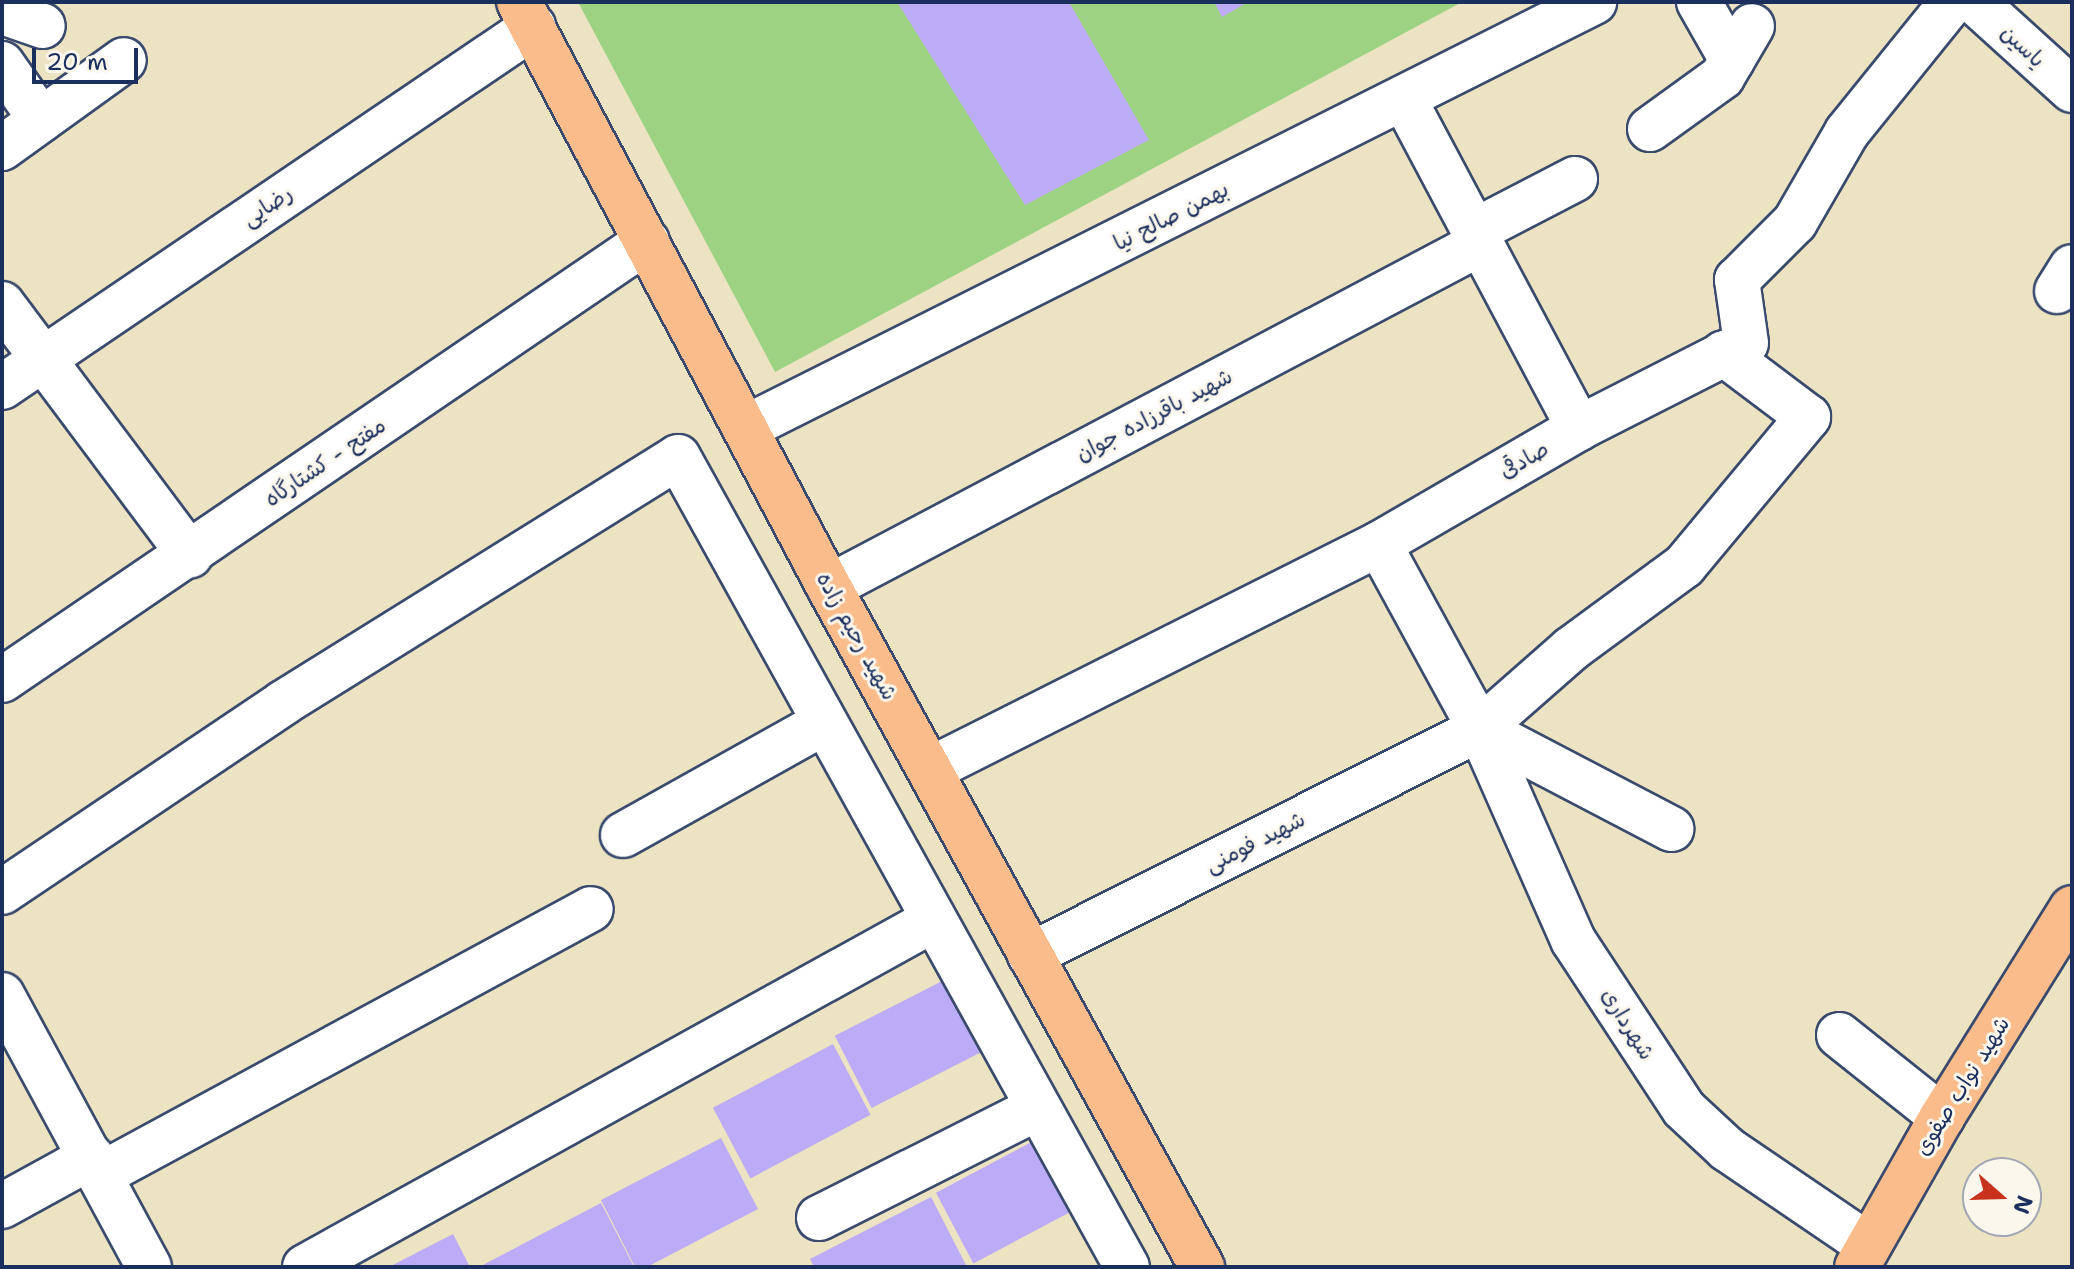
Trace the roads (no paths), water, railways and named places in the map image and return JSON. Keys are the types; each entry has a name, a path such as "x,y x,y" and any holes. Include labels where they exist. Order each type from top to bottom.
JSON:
{"main road":[{"name":"شهید رحیم زاده","path":"526,14 829,587 1202,1267"},
{"name":"شهید نواب صفوی","path":"1862,1256 1942,1117 2072,908"}],"street":[{"name":"بهمن صالح نیا","path":"747,427 1594,2"},
{"path":"1650,129 1722,77 1742,43 1699,2"},
{"name":"صادقی","path":"931,769 1379,544 1579,428 1746,343 1737,280 1795,222 1847,132 1952,2"},
{"name":"یاسین","path":"1975,2 2072,90"},
{"path":"2,12 43,26"},
{"name":"رضایی","path":"2,387 526,14"},
{"path":"2,148 124,60"},
{"path":"2,64 41,120"},
{"path":"1404,99 1579,428"},
{"name":"شهید باقرزاده جوان","path":"829,587 1476,238 1575,179"},
{"name":"مفتح - کشتارگاه","path":"2,680 190,555 647,241"},
{"path":"2,304 190,555"},
{"name":"شهید فومنی","path":"1030,955 1480,729 1571,649 1684,566 1808,417 1723,353"},
{"path":"2,892 283,703 678,457 1127,1267"},
{"name":"شهرداری","path":"1379,544 1480,729 1573,940 1684,1109 1727,1149 1862,1256"},
{"path":"623,835 823,723"},
{"path":"1480,729 1671,829"},
{"path":"2,1206 95,1166 591,909"},
{"path":"305,1267 933,920"},
{"path":"2,995 149,1267"},
{"path":"1839,1035 1942,1117"},
{"path":"819,1218 1038,1108"}]}
